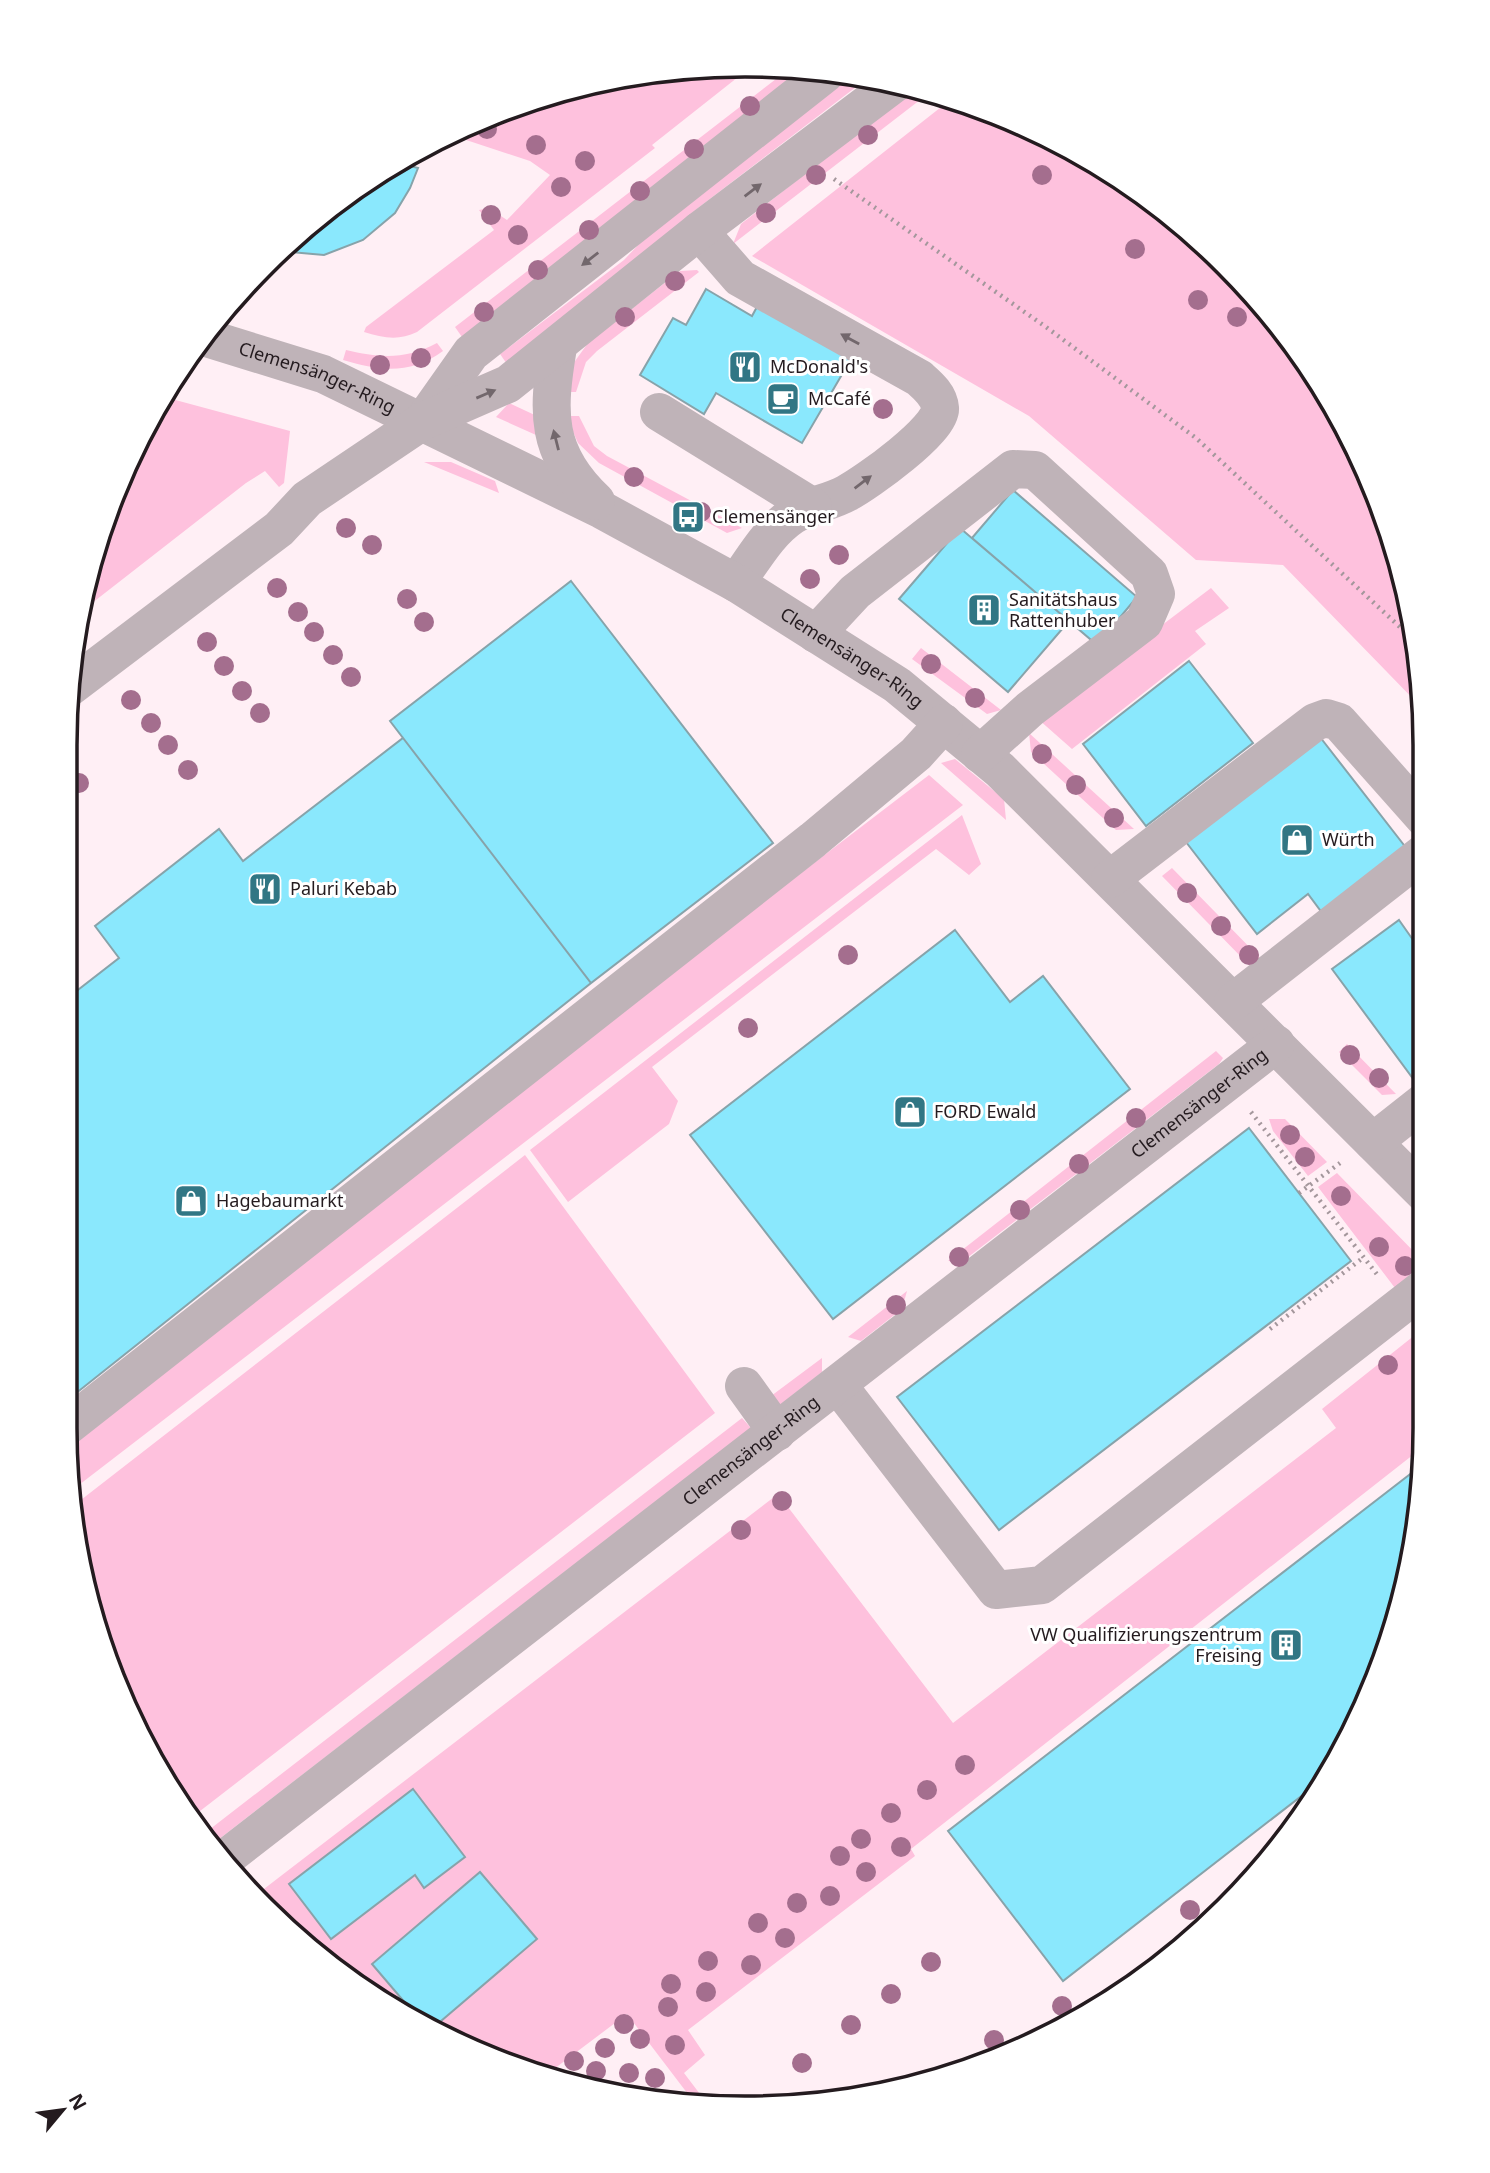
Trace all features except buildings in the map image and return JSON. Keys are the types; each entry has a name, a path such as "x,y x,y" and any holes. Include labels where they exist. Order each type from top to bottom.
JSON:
{"street":[{"path":"423,421 471,353 816,81"},
{"path":"80,680 279,529 307,499 423,421 508,384 699,231 883,92"},
{"path":"699,231 740,278 919,378 936,395 940,408 939,420 924,436 849,492 792,516 770,537 736,583"},
{"name":"Clemensänger-Ring","path":"214,339 316,371 609,514 736,583 897,685 980,754 1110,878 1413,1182"},
{"name":"Clemensänger-Ring","path":"558,346 551,391 556,447 568,471 609,514"},
{"path":"659,412 813,507"},
{"path":"816,634 855,592 1013,469 1035,470 1149,574 1156,594 1144,622 1030,709 980,754"},
{"path":"1110,878 1315,722 1326,718 1339,722 1413,805"},
{"path":"77,1419 802,849 916,754 944,723"},
{"path":"1233,1002 1413,861"},
{"name":"Clemensänger-Ring","path":"231,1854 1276,1044"},
{"path":"1373,1142 1413,1110"},
{"path":"838,1385 996,1590 1042,1585 1413,1296"},
{"path":"744,1386 777,1432"}],"path":[{"path":"834,178 1046,327 1196,438 1402,629"},
{"path":"1251,1112 1364,1257 1413,1296"},
{"path":"1299,1193 1340,1163"},
{"path":"1270,1329 1364,1257"}],"shaded area":[{"path":"738,77 652,145 655,148 417,332 391,338 364,332 366,327 494,230 479,210 489,208 507,220 550,175 530,161 464,139 530,112 615,90 701,78"},
{"path":"778,78 795,79 462,337 455,327"},
{"path":"838,84 856,87 698,208 509,367 500,354 624,260 659,223"},
{"path":"904,97 919,100 733,244 741,224"},
{"path":"941,107 1001,128 1040,146 1079,166 1116,190 1152,215 1217,273 1275,338 1324,411 1362,489 1378,530 1400,615 1412,697 1283,565 1196,560 1029,416 752,256"},
{"path":"680,271 699,272 597,351 586,362 576,392 565,392 570,368 588,343"},
{"path":"437,343 443,351 431,359 407,367 370,367 343,360 346,350 392,356 425,349"},
{"path":"173,399 290,431 284,483 279,487 265,471 93,602 112,530 128,489"},
{"path":"509,403 539,417 536,435 496,417"},
{"path":"566,416 579,416 594,446 607,456 742,528 727,533 599,463 578,443"},
{"path":"424,462 451,462 495,481 499,493"},
{"path":"1211,588 1229,608 1195,631 1206,644 1072,749 1038,719"},
{"path":"921,648 1001,710 987,714 912,659"},
{"path":"1029,733 1134,829 1116,830 1031,752"},
{"path":"955,759 1004,799 1006,820 941,763"},
{"path":"929,775 963,805 79,1485 77,1434 445,1145"},
{"path":"962,815 981,864 969,875 936,849 652,1067 678,1101 669,1124 568,1202 530,1150"},
{"path":"1172,868 1263,961 1250,966 1162,876"},
{"path":"1347,1044 1396,1094 1382,1095 1339,1052"},
{"path":"1216,1051 1223,1058 1219,1064 963,1261 948,1261"},
{"path":"1269,1119 1285,1119 1327,1162 1308,1176 1273,1131"},
{"path":"525,1155 715,1413 199,1812 166,1762 128,1684 112,1643 90,1558 81,1500"},
{"path":"1337,1173 1413,1251 1413,1273 1395,1288 1318,1187"},
{"path":"907,1291 902,1309 861,1341 848,1337"},
{"path":"1413,1337 1412,1455 911,1849 915,1856 688,2030 705,2055 684,2073 701,2095 687,2093 627,2014 555,2068 489,2045 450,2027 411,2007 338,1958 263,1890 778,1494 953,1723 1336,1428 1322,1409"},
{"path":"822,1358 822,1372 775,1409 767,1399"},
{"path":"742,1418 751,1428 219,1839 211,1829"}],"place":[{"name":"McDonald's","path":"745,367"},
{"name":"McCafé","path":"783,399"},
{"name":"Clemensänger","path":"688,517"},
{"name":"Sanitätshaus Rattenhuber","path":"984,610"},
{"name":"Würth","path":"1297,840"},
{"name":"Paluri Kebab","path":"265,889"},
{"name":"FORD Ewald","path":"910,1112"},
{"name":"Hagebaumarkt","path":"191,1201"},
{"name":"VW Qualifizierungszentrum Freising","path":"1286,1645"}]}
